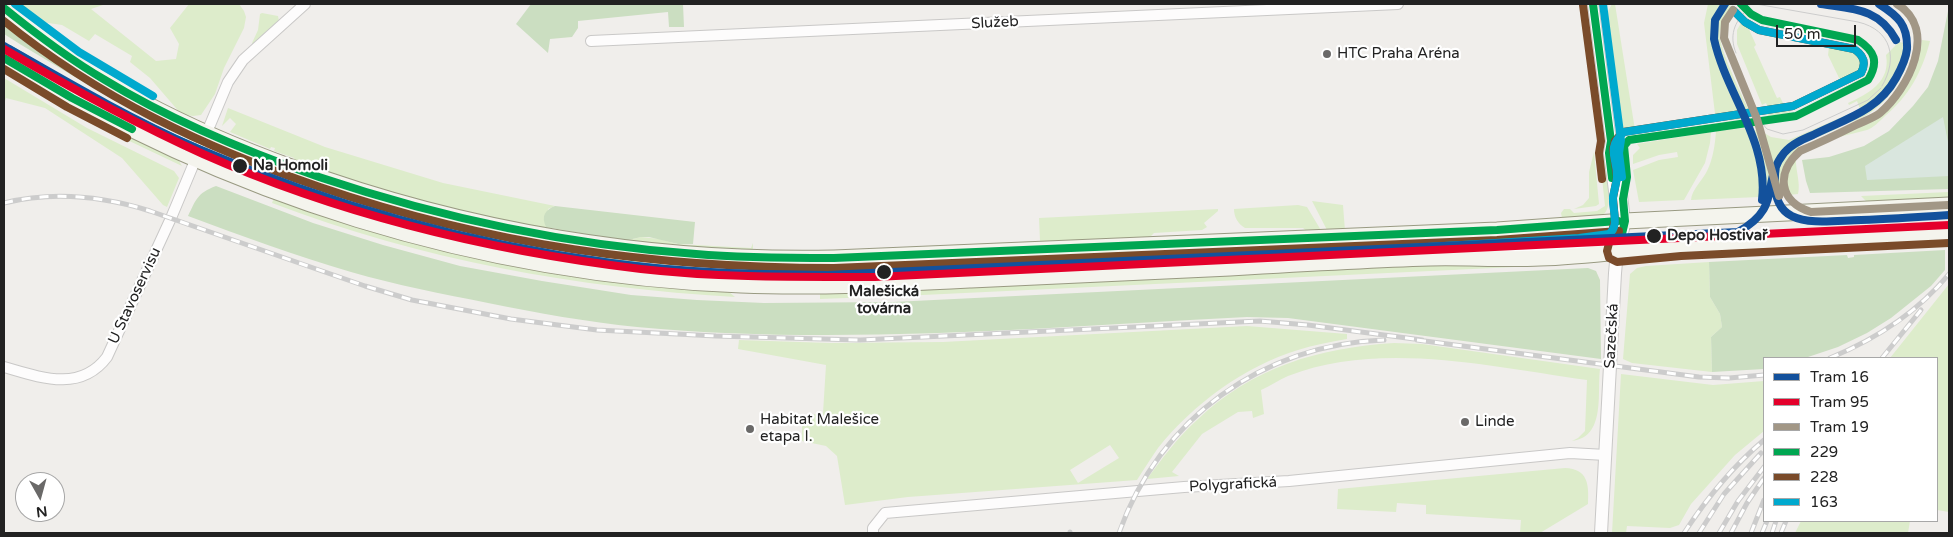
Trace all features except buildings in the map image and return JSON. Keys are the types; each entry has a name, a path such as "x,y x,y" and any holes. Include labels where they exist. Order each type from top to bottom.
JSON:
{"main road":[{"path":"4,8 44,41 106,82 162,112 281,163 355,189 438,213 523,232 608,246 690,254 780,258 853,257 1497,230 1621,233 1949,205"},
{"path":"4,58 98,112 196,159 318,207 457,246 532,262 670,281 742,285 853,286 1427,258 1534,259 1621,233 1680,246 1949,233"}],"street":[{"name":"U Stavoservisu","path":"4,367 51,380 61,380 84,375 100,365 111,348 196,159 228,82 243,60 305,4"},
{"name":"Služeb","path":"591,41 1398,4"},
{"name":"Sazečská","path":"1593,4 1611,141 1609,153 1621,233 1601,533"},
{"path":"853,257 853,286"},
{"name":"Polygrafická","path":"873,533 873,528 885,514 1184,487 1289,481 1570,452 1606,455"}],"green space":[{"path":"9,4 106,4 91,9 156,61 176,59 179,44 170,28 189,4 239,4 246,17 244,28 224,68 215,94 201,115 193,116 181,114 150,78 130,62 132,56 95,34 89,41 62,25 28,20"},
{"path":"531,4 683,4 684,27 669,27 668,12 578,21 578,28 572,37 550,39 548,53 516,24"},
{"path":"1612,4 1615,4 1635,130 1711,119 1711,122 1633,133 1632,129 1623,129 1607,13"},
{"path":"1708,4 1728,4 1733,8 1724,21 1720,37 1728,64 1751,115 1740,115 1741,119 1716,122 1704,23"},
{"path":"1949,6 1949,189 1810,193 1802,160 1829,157 1864,146 1889,131 1928,87 1938,61"},
{"path":"260,14 278,16 279,21 253,45 252,43 258,30"},
{"path":"1581,16 1586,16 1599,119 1595,120"},
{"path":"4,17 142,109 139,111 105,93 54,65 4,34"},
{"path":"1744,18 1756,45 1754,47 1777,98 1780,97 1783,103 1791,109 1790,113 1768,116 1764,110 1768,108 1766,103 1762,105 1737,44 1737,30"},
{"path":"1922,40 1930,41 1919,73 1908,92 1893,108 1869,129 1815,143 1862,123 1883,109 1904,82 1915,61"},
{"path":"1899,42 1911,44 1910,53 1900,80 1888,97 1868,114 1850,123 1849,121 1856,118 1855,114 1844,118 1845,122 1838,125 1839,128 1800,145 1796,157 1799,182 1798,194 1779,196 1778,193 1760,194 1759,197 1691,200 1693,192 1705,175 1711,162 1716,131 1746,128 1747,131 1759,130 1771,137 1789,140 1860,109 1857,101 1849,105 1848,103 1863,96 1876,86 1885,73 1886,55"},
{"path":"59,43 104,64 127,80 143,95"},
{"path":"1834,44 1844,44 1853,47 1859,52 1864,66 1862,72 1856,78 1846,81 1839,78 1828,55 1829,47"},
{"path":"4,65 178,159 182,166 102,128 4,72"},
{"path":"4,78 87,128 174,171 179,178 167,207 163,205 122,158 45,108 6,98 4,104"},
{"path":"228,108 325,147 443,183 555,206 548,209 552,229 570,230 592,237 498,220 411,199 293,161 294,158 274,151 275,148 271,147 270,149 230,132 236,124 230,118 222,126"},
{"path":"1711,132 1705,163 1684,200 1639,202 1633,170 1659,160 1678,157 1677,152 1659,155 1633,164 1633,155 1640,148 1637,144"},
{"path":"1599,150 1603,152 1609,189 1606,212 1601,216 1593,218 1562,218 1561,213 1564,209 1570,209 1574,213 1597,211 1605,206"},
{"path":"1594,152 1599,204 1574,209 1583,205 1589,198 1589,172"},
{"path":"216,186 313,223 460,266 631,295 697,300 764,303 893,302 1588,268 1596,271 1600,280 1601,359 1288,318 1247,317 1018,330 866,335 789,335 713,332 618,325 525,310 385,281 310,259 188,216 195,201 201,194"},
{"path":"1949,192 1949,198 1867,202 1861,196"},
{"path":"274,198 345,222 728,291 735,297 617,287 500,268 442,255 328,223 272,203"},
{"path":"1312,201 1343,205 1345,231 1327,230"},
{"path":"1298,205 1307,207 1322,232 1309,233 1303,228 1245,228 1238,222 1234,212 1234,209"},
{"path":"555,206 695,222 693,244 678,244 649,237 624,241 546,227 545,214"},
{"path":"1218,209 1204,223 1207,227 1202,230 1154,233 1149,238 885,250 885,248 1040,241 1039,218"},
{"path":"641,237 660,239 677,244 751,248 753,243 753,251 624,241"},
{"path":"1834,245 1832,251 1652,259 1649,256 1671,253"},
{"path":"1945,250 1945,270 1931,286 1891,318 1867,333 1838,347 1808,357 1763,357 1763,369 1712,372 1711,337 1722,327 1720,314 1710,297 1709,262 1847,255 1848,258 1854,257 1854,255"},
{"path":"1584,262 1515,267 880,297 880,291 1435,264"},
{"path":"1709,262 1710,297 1720,314 1722,327 1711,337 1712,372 1632,363 1623,359 1630,274 1637,268 1646,266"},
{"path":"1949,284 1949,512 1938,510 1938,357 1891,357"},
{"path":"872,292 872,297 820,299 820,293"},
{"path":"1247,326 1347,334 1347,339 1298,350 1278,357 1221,388 1187,416 1172,432 1158,448 1137,480 908,497 845,505 837,456 826,446 802,441 802,416 823,413 826,365 738,349 739,340 830,343 943,342","holes":["1110,445 1119,458 1078,483 1070,470"]},
{"path":"1394,343 1422,344 1600,369 1598,412 1595,423 1583,438 1572,441 1585,431 1587,380 1436,360 1398,358 1360,360 1323,365 1288,376 1261,390 1264,414 1253,418 1252,411 1238,412 1202,434 1172,472 1179,476 1147,479 1189,428 1217,402 1263,374 1313,356 1339,350"},
{"path":"1621,374 1713,385 1763,381 1763,432 1735,455 1691,504 1679,525 1670,528 1627,526 1626,533 1612,533"},
{"path":"1565,468 1578,471 1586,479 1588,504 1540,533 1520,533 1521,520 1426,514 1426,505 1397,503 1396,512 1337,509 1338,489"},
{"path":"1800,522 1910,522 1908,533 1795,533"}],"shaded area":[{"path":"1943,117 1949,147 1949,176 1867,180 1865,166"}],"tram line":[{"name":"16","path":"1725,4 1715,20 1714,39 1759,158 1762,178 1762,200"},
{"path":"1752,4 1743,6 1731,17 1726,29 1725,43 1756,116 1767,129 1783,134 1803,130 1868,100 1881,88"},
{"path":"1756,4 1858,22 1869,26 1885,39 1889,47 1890,66 1882,86"},
{"name":"16","path":"1821,4 1854,9 1873,16 1889,29 1896,40"},
{"name":"16","path":"4,46 123,112 196,148 246,169 400,220 505,245 611,263 692,271 828,275 1738,232 1761,213 1769,194 1777,164 1787,150 1801,140 1860,113 1880,99 1896,78 1903,64 1907,49 1906,34 1901,22 1879,4"},
{"name":"19","path":"1897,4 1909,15 1916,29 1917,44 1915,59 1909,75 1900,90 1878,115 1800,151 1787,168 1784,186 1792,201 1811,212 1948,205"},
{"name":"19","path":"1733,10 1725,22 1724,38 1757,119 1779,196"},
{"path":"1736,53 1733,41 1734,30 1739,19 1747,10"},
{"name":"95","path":"4,49 102,104 177,142 255,176 309,195 418,228 473,241 585,261 670,272 758,276 875,277 1949,225"},
{"name":"16","path":"1776,166 1775,188 1779,203 1787,213 1798,218 1812,221 1827,221 1949,215"}],"railway":[{"path":"4,203 22,199 59,196 114,202 150,211 365,286 412,300 511,319 597,330 860,340 1260,321 1308,325 1422,340"},
{"path":"1832,357 1895,324 1923,301 1949,274"},
{"path":"1883,357 1921,310"},
{"path":"1119,533 1137,492 1160,455 1189,423 1221,395 1258,373 1297,356 1340,345 1384,340"},
{"path":"1417,340 1699,377 1729,378 1763,375"},
{"path":"1684,533 1721,484 1741,461 1763,441"},
{"path":"1699,533 1724,494 1761,453"},
{"path":"1719,533 1738,501 1763,468"},
{"path":"1731,533 1747,503 1763,479"},
{"path":"1751,533 1763,503"},
{"path":"1762,533 1767,522"},
{"path":"1772,533 1776,522"},
{"path":"1781,533 1786,522"}],"transit line":[{"name":"163","path":"15,4 79,52 153,96"},
{"name":"229","path":"1593,4 1611,141 1609,153 1612,178"},
{"name":"163","path":"1603,4 1621,140 1619,153 1622,177"},
{"name":"229","path":"1621,238 1625,221 1623,199 1627,177 1624,146 1629,140 1796,116 1868,80 1873,68 1874,57 1868,48 1858,40 1762,20 1751,14 1741,4"},
{"name":"228","path":"1583,5 1601,141 1599,153 1602,179"},
{"name":"229","path":"4,8 66,55 130,95 183,122 264,157 319,177 411,205 505,228 600,244 713,255 765,258 834,258 1497,230 1618,221"},
{"name":"228","path":"1734,11 1745,22 1759,30 1854,49 1860,54 1864,62 1861,73 1793,106 1623,132 1615,141 1613,149 1617,177 1613,198 1615,220 1607,251 1609,258 1617,262 1681,256 1949,243"},
{"name":"163","path":"9,49 72,86 180,141 257,173 335,201 415,225 496,244 660,269 743,275 826,276 1293,255 1579,238 1609,234 1615,222 1613,197 1617,171 1614,149 1618,138 1624,132 1793,106 1861,73 1864,62 1860,54 1854,49 1759,30 1745,22 1734,11"},
{"name":"228","path":"4,21 77,74 115,97 194,137 277,172 384,207 447,224 510,238 638,258 702,264 834,268 1497,240 1619,231"},
{"name":"229","path":"4,58 72,98 132,129"},
{"name":"228","path":"4,69 67,107 127,138"}],"place":[{"name":"HTC Praha Aréna","path":"1327,54"},
{"name":"Na Homoli","path":"240,166"},
{"name":"Depo Hostivař","path":"1654,236"},
{"name":"Malešická továrna","path":"884,272"},
{"name":"Linde","path":"1465,422"},
{"name":"Habitat Malešice etapa I.","path":"750,429"}]}
